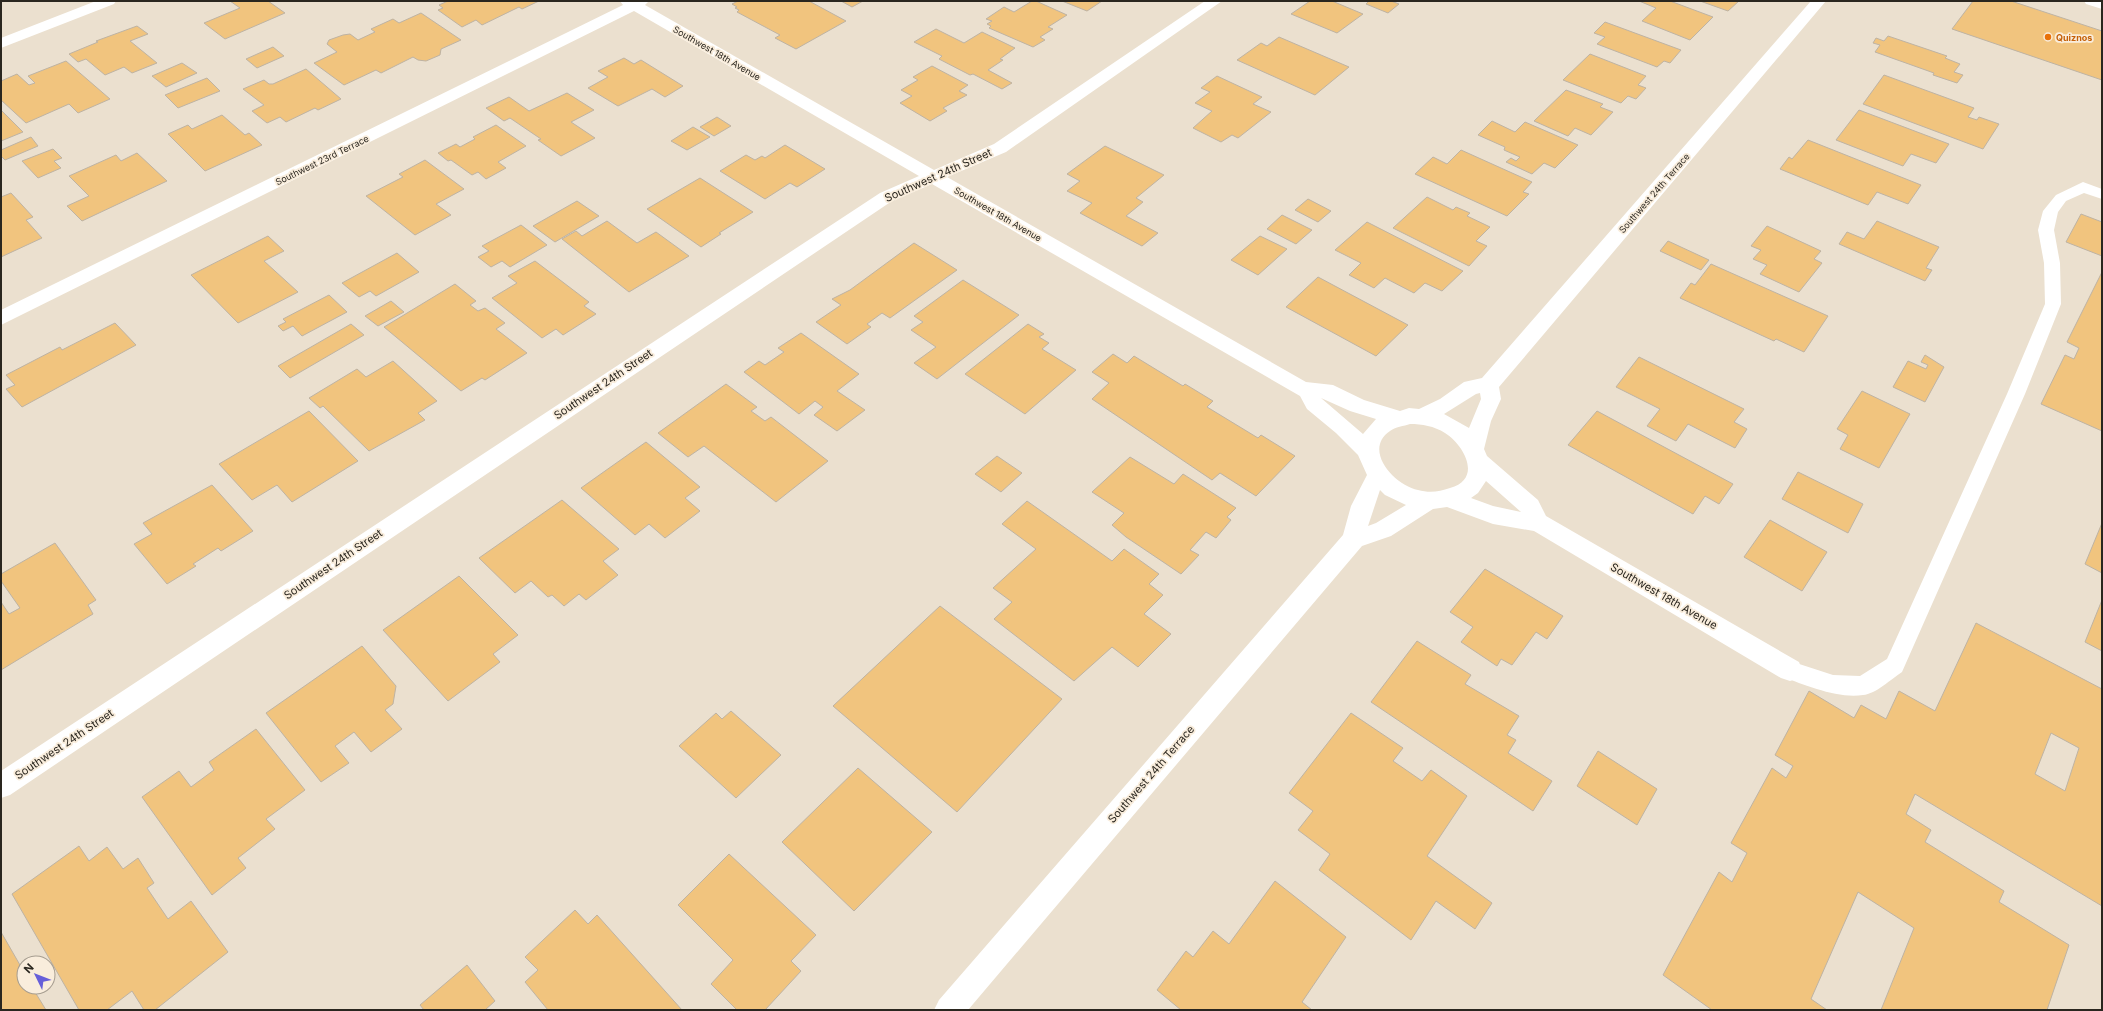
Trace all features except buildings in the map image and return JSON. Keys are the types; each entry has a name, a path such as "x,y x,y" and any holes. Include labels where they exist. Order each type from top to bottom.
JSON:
{"street":[{"path":"1,43 109,1"},
{"name":"Southwest 24th Street","path":"1,786 886,197 1000,148 1215,1"},
{"name":"Southwest 24th Terrace","path":"1488,385 1819,1"},
{"path":"2090,1 2102,5"},
{"name":"Southwest 18th Avenue","path":"634,2 932,176 1307,391 1314,404 1343,427 1368,452"},
{"name":"Southwest 23rd Terrace","path":"1,318 634,2"},
{"path":"1378,475 1370,488 1356,522 1354,539 1383,530 1440,500 1463,493 1473,484 1479,474 1476,454 1481,421 1491,399 1488,385 1471,387 1447,404 1422,416"},
{"path":"1307,391 1326,390 1358,406 1397,418"},
{"path":"1440,500 1414,498 1399,493 1387,485 1370,464 1368,452 1369,441 1375,431 1385,423 1397,418 1422,416 1438,420 1452,427 1465,436 1476,454 1530,506 1538,522"},
{"name":"Southwest 18th Avenue","path":"1440,500 1516,521 1538,522 1790,670"},
{"name":"Southwest 24th Terrace","path":"949,1010 1354,539"}],"lane":[{"path":"1790,670 1833,684 1863,686 1895,665 2016,394 2053,304 2052,264 2046,230 2051,211 2061,198 2083,187 2102,194"}],"place":[{"name":"Quiznos","path":"2048,37"}]}
